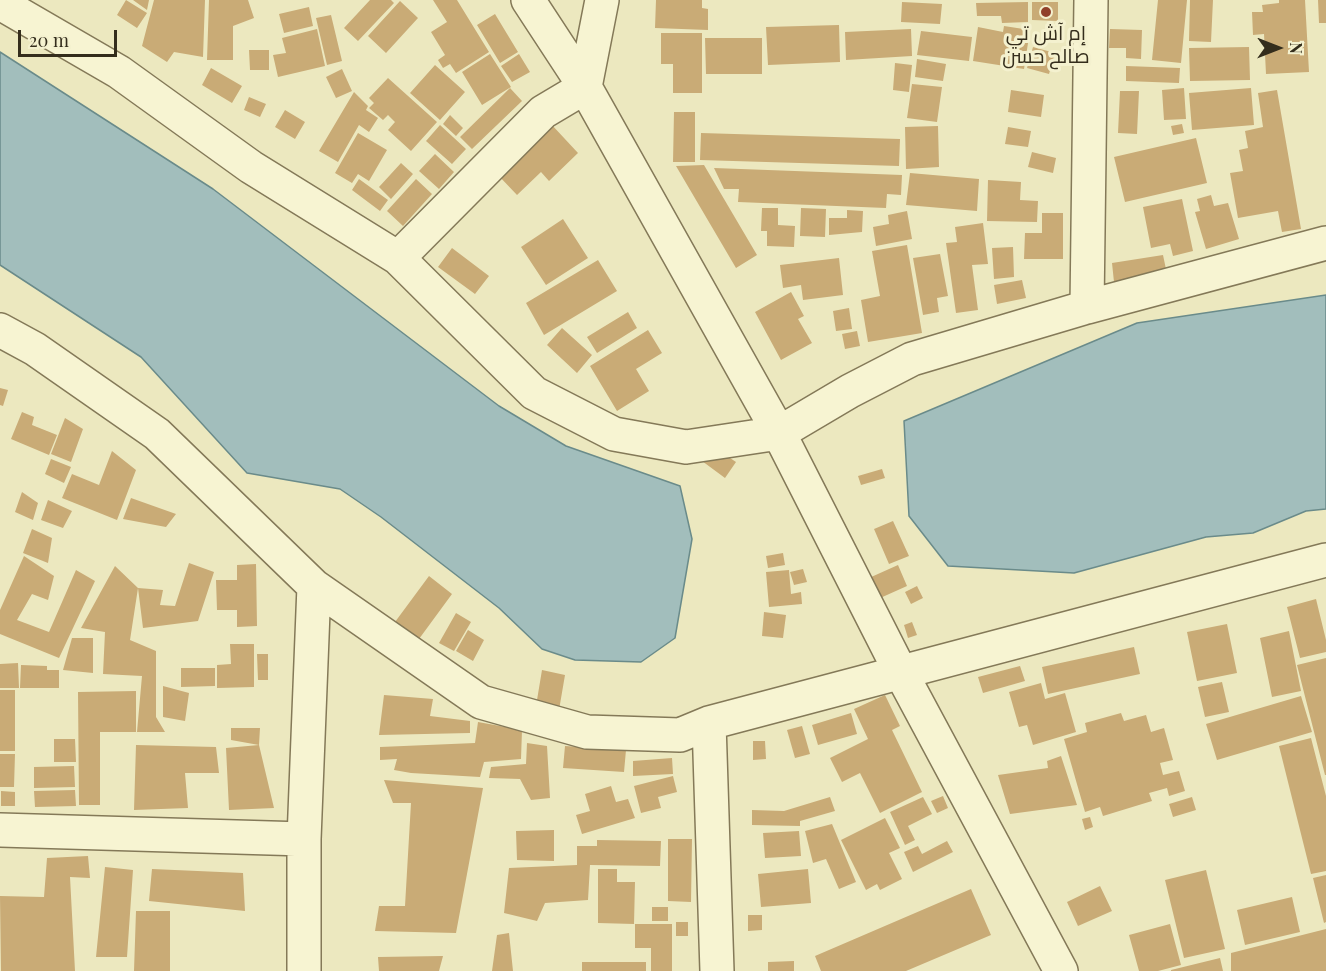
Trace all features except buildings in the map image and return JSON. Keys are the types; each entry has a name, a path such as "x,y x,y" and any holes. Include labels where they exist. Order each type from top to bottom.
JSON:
{"street":[{"path":"528,0 585,87 779,433 900,671 1061,971"},
{"path":"398,258 543,112 585,87 602,0"},
{"path":"1087,307 1091,0"},
{"path":"0,3 118,72 251,167 398,258 534,393 614,434 686,447 779,433 850,391 912,359 1087,307 1326,243"},
{"path":"0,330 35,349 157,434 314,586 480,702 587,732 680,735 709,723 900,671 1326,560"},
{"path":"304,971 304,839 314,586"},
{"path":"709,723 717,971"},
{"path":"0,830 304,839"}],"water":[{"path":"0,52 213,189 499,406 566,446 680,486 692,539 675,638 641,662 575,660 542,649 499,608 381,517 340,489 247,473 141,357 0,265"},
{"path":"1326,295 1326,509 1306,511 1253,533 1206,537 1074,573 948,566 909,516 904,421 1137,323"}],"place":[{"name":"إم آش تي صالح حسن","path":"1046,12"}]}
